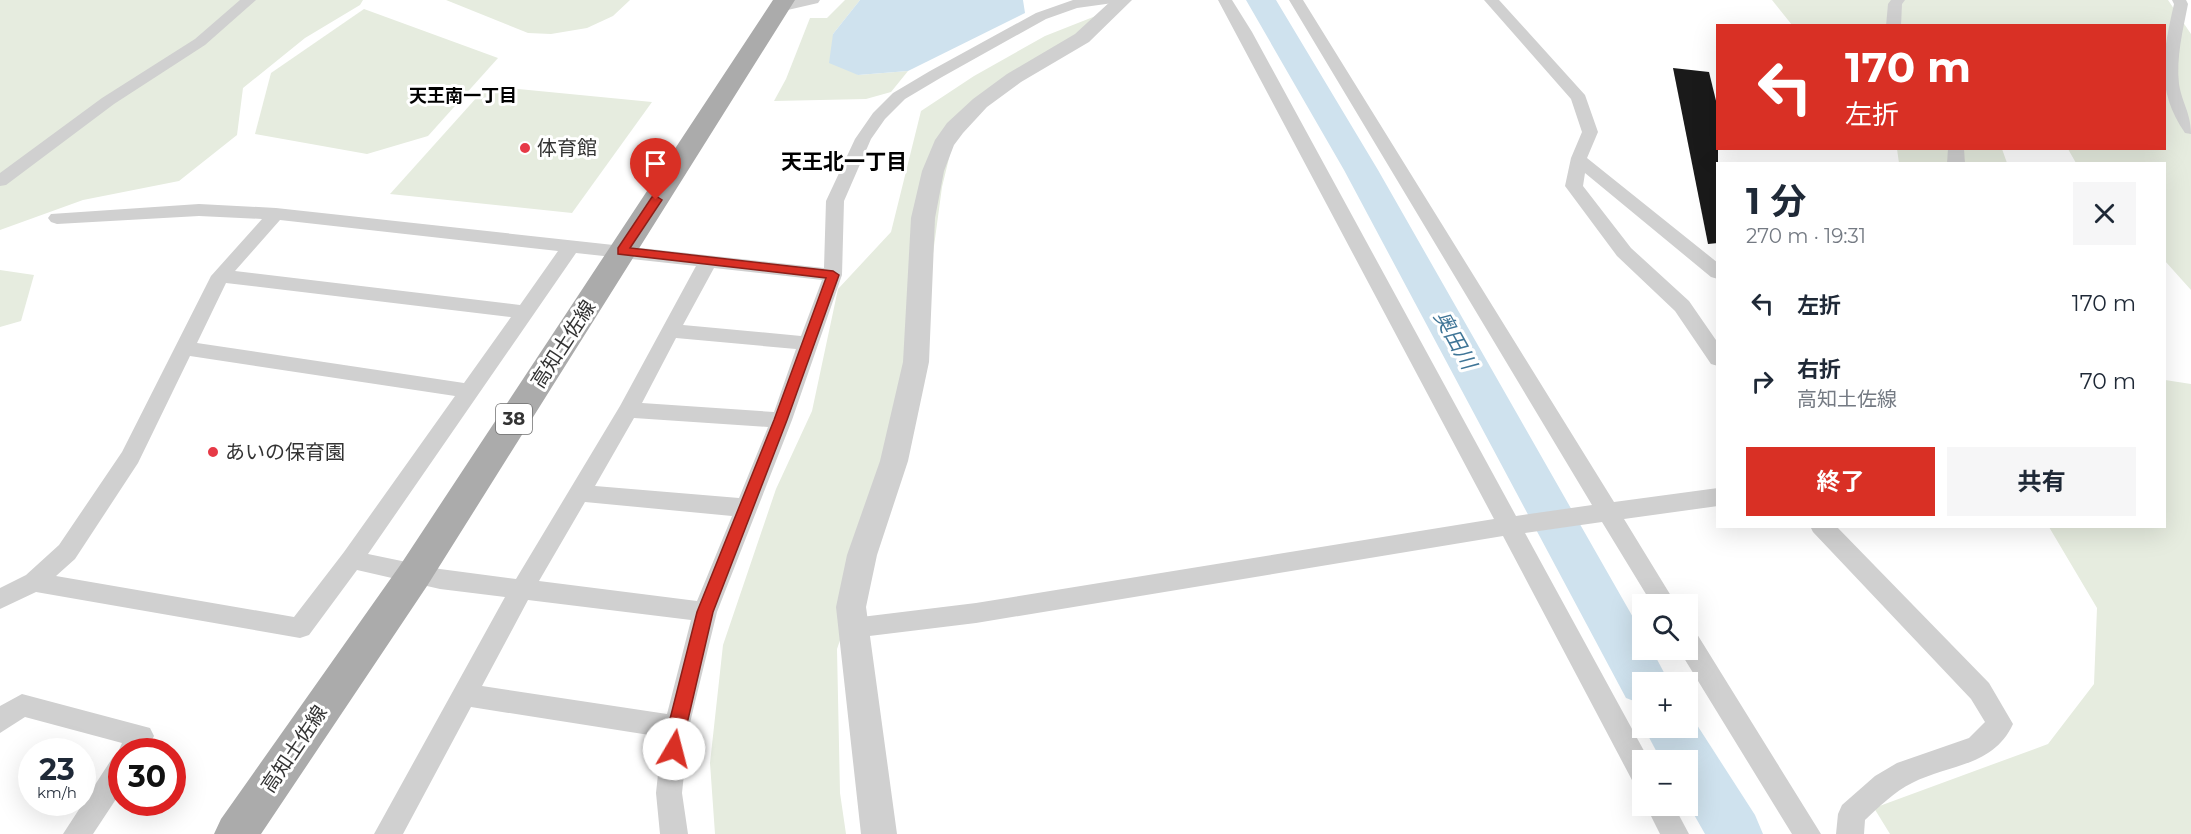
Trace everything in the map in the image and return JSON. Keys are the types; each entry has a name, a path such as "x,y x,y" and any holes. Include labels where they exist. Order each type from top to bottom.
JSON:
{"main road":[{"name":"高知土佐線","path":"236,834 414,575 622,251 797,3"}],"street":[{"path":"0,181 108,101 200,42 249,0"},
{"path":"797,3 828,0"},
{"path":"674,834 669,792 676,727 705,612 780,420 833,275 835,201 863,140 879,116 900,96 1041,16 1075,4 1108,0"},
{"path":"879,834 851,607 862,555 894,461 916,362 923,218 933,171 943,145 955,128 980,103 1014,78 1082,38 1123,0"},
{"path":"1225,0 1632,754"},
{"path":"1296,0 1658,594"},
{"path":"1491,0 1579,98 1590,132 1579,160 1574,186 1624,252 1682,306 1716,355"},
{"path":"1893,24 1894,4 1898,0"},
{"path":"2180,0 2170,56 2172,87 2173,97 2181,117 2191,129"},
{"path":"1579,160 1716,271"},
{"path":"57,218 199,210 276,214 833,275"},
{"path":"0,599 34,582 67,552 130,457 220,276 276,214"},
{"path":"34,582 300,628 352,559 571,246"},
{"path":"388,834 521,591 628,410 708,261"},
{"path":"220,276 525,312"},
{"path":"671,331 807,344"},
{"path":"184,348 469,391"},
{"path":"628,410 780,420"},
{"path":"579,493 746,508"},
{"path":"853,628 976,613 1144,583 1510,526 1716,497"},
{"path":"1823,528 1980,691 2000,724 1978,747 1906,772 1884,785 1852,814 1850,834"},
{"path":"352,559 414,575 521,591 705,612"},
{"path":"1698,658 1807,834"},
{"path":"464,695 676,727"},
{"path":"0,722 22,705 141,736 140,738"},
{"path":"77,834 108,787"},
{"path":"1665,816 1675,834"}],"shaded area":[{"path":"0,0 363,0 360,5 305,38 243,88 237,135 179,181 83,200 0,230"},
{"path":"446,0 630,0 613,16 587,28 551,34 528,33"},
{"path":"845,0 860,0 833,34 858,75 908,71 891,92 866,99 774,101 786,79 810,18 827,18"},
{"path":"1772,0 2168,0 2191,34 2191,290 2166,262 2166,162 2075,162 2069,150 2166,150 2166,24 1791,24"},
{"path":"1121,6 958,121 942,187 920,350 883,513 837,649 840,793 846,834 715,834 710,763 723,645 776,489 812,411 838,289 891,232 921,111 974,76 1045,36"},
{"path":"364,9 498,58 428,136 367,154 255,134 271,73"},
{"name":"体育館","path":"487,86 652,102 572,213 390,194"},
{"path":"1897,150 2002,150 2007,162 1899,162"},
{"path":"0,270 34,275 21,321 0,327"},
{"path":"2166,380 2191,384 2191,834 1890,834 1874,808 2048,744 2094,684 2097,608 2050,528 2166,528"}],"water":[{"path":"860,0 1023,0 1025,13 908,71 858,75 829,63 833,34"}],"building":[{"path":"1673,68 1709,72 1716,101 1718,162 1716,162 1716,243 1708,244"}],"waterway":[{"name":"奥田川","path":"1261,0 1361,170 1638,672"},
{"name":"奥田川","path":"1676,738 1736,834"}],"place":[{"name":"体育館","path":"525,148"},
{"name":"あいの保育園","path":"213,452"}],"district":[{"name":"天王南一丁目","path":"463,96"},
{"name":"天王北一丁目","path":"844,162"}],"route":[{"path":"656,200 622,251 833,275 780,420 705,612 676,727 674,749"}]}
